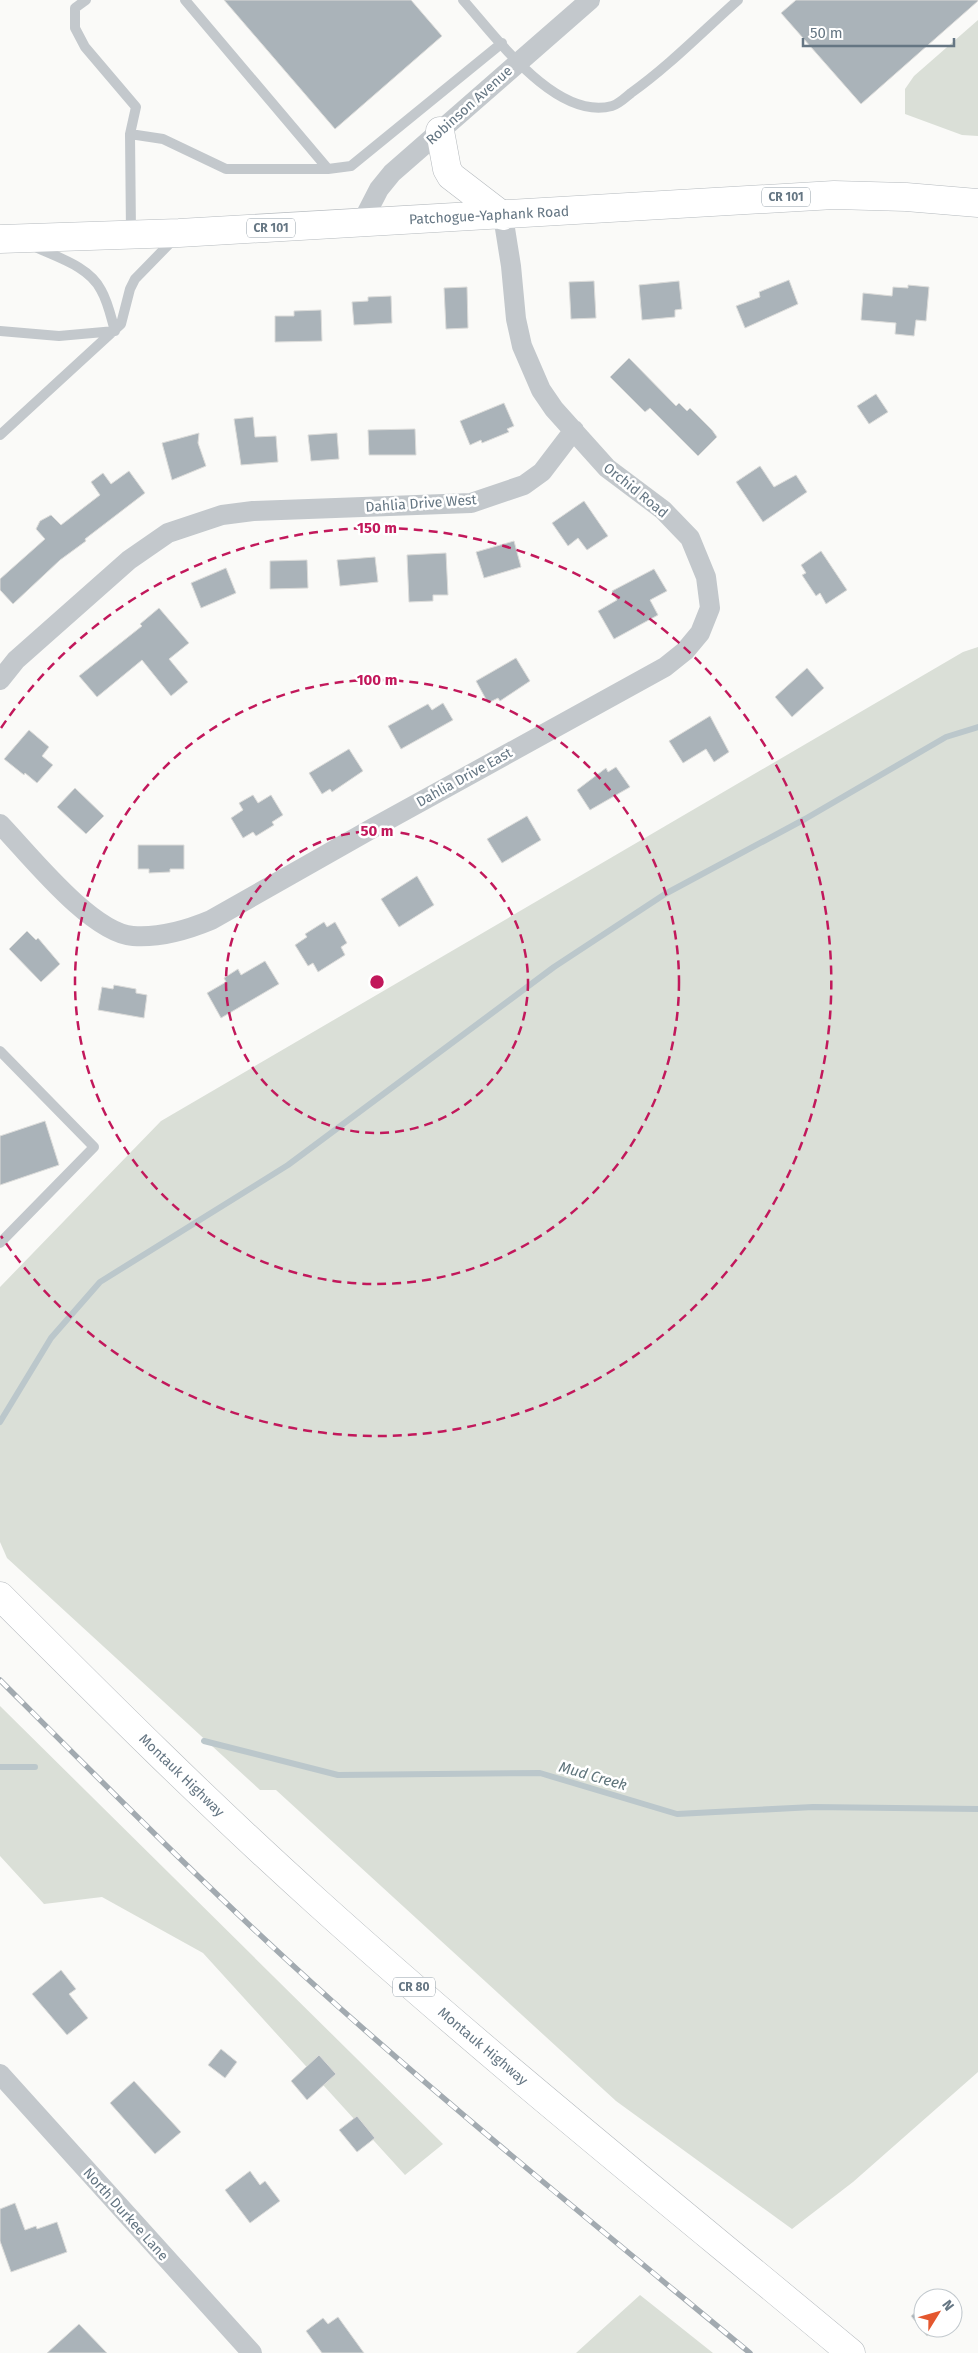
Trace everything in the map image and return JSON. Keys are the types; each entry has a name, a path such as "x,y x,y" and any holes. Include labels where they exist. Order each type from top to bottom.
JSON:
{"main road":[{"path":"440,131 447,169 452,176 503,216"},
{"name":"Patchogue-Yaphank Road","path":"9,239 179,233 503,216 834,195 906,196 978,203"},
{"name":"Montauk Highway","path":"0,1596 182,1777 318,1903 456,2024 851,2353"}],"street":[{"name":"Robinson Avenue","path":"362,222 379,189 392,173 590,0"},
{"name":"Orchid Road","path":"503,216 512,266 516,319 522,346 541,390 554,409 607,468 663,510 690,538 706,577 710,608 700,633 685,651 665,667 632,684"},
{"name":"Dahlia Drive West","path":"0,680 16,660 129,560 168,533 222,515 253,511 471,503 524,485 542,472 574,430"},
{"name":"Dahlia Drive East","path":"0,824 85,913 108,928 132,936 189,930 211,920 632,684"},
{"name":"North Durkee Lane","path":"0,2074 252,2353"}],"lane":[{"path":"86,0 76,8 75,28 86,47 136,107 130,134 131,235"},
{"path":"186,0 328,169"},
{"path":"463,0 518,62 562,98 590,107 613,106 644,84 738,0"},
{"path":"130,134 163,138 226,169 328,169 351,166 502,43"},
{"path":"0,435 122,324 130,289 135,279 179,233"},
{"path":"9,239 80,268 94,279 105,299 115,331"},
{"path":"0,331 59,336 115,331"},
{"path":"0,1051 94,1147 0,1243"}],"shaded area":[{"path":"978,20 978,136 962,135 905,114 905,89 914,76"},
{"path":"978,647 978,2072 853,2182 792,2229 616,2101 276,1790 260,1790 7,1558 0,1542 0,1287 161,1121 963,652"},
{"path":"0,1706 443,2144 405,2175 203,1953 102,1897 44,1904 0,1856"},
{"path":"640,2295 713,2353 576,2353"}],"building":[{"path":"224,0 411,0 442,36 335,129"},
{"path":"796,0 978,1 861,104 781,13"},
{"path":"789,280 798,304 745,328 736,306 760,297 759,292"},
{"path":"594,281 596,318 571,319 569,282"},
{"path":"679,281 682,309 675,310 675,317 642,320 639,285"},
{"path":"908,285 929,287 926,321 916,320 914,336 895,334 896,323 861,320 863,293 892,296 893,287 908,288"},
{"path":"467,287 468,328 446,329 444,288"},
{"path":"391,296 392,323 354,325 352,302 368,301 368,297"},
{"path":"321,310 322,341 275,342 275,316 294,316 294,311"},
{"path":"629,358 676,406 679,403 687,411 690,408 717,437 698,456 650,408 645,412 610,377"},
{"path":"876,394 888,412 869,424 857,406"},
{"path":"504,403 514,426 507,429 509,432 482,443 481,440 470,445 460,421"},
{"path":"253,417 255,437 276,436 278,462 241,465 234,419"},
{"path":"415,429 416,455 369,455 368,430"},
{"path":"199,433 198,443 206,466 172,480 162,443"},
{"path":"337,433 339,459 311,461 308,435"},
{"path":"760,466 774,487 796,475 807,492 763,522 736,482"},
{"path":"129,471 145,493 60,560 13,604 0,590 0,579 45,539 36,529 40,521 51,515 61,525 100,495 91,482 103,473 111,484"},
{"path":"584,501 608,536 587,550 578,538 568,546 552,523"},
{"path":"514,541 521,567 484,578 476,552"},
{"path":"821,551 847,590 826,604 820,593 816,596 802,575 806,573 801,565"},
{"path":"446,553 448,595 433,595 433,601 409,602 407,555"},
{"path":"375,557 378,582 340,586 337,560"},
{"path":"307,560 308,588 270,589 270,561"},
{"path":"226,568 236,593 201,608 191,583"},
{"path":"654,569 667,591 650,600 658,615 614,639 598,611 617,600 612,591"},
{"path":"159,608 189,643 169,659 188,682 171,696 142,660 97,697 79,676 142,626 140,624"},
{"path":"516,658 530,681 500,701 498,698 488,703 476,681"},
{"path":"807,668 824,688 792,717 775,697"},
{"path":"443,703 453,720 401,749 388,726 428,704 432,710"},
{"path":"710,716 729,752 714,762 706,749 683,763 669,741"},
{"path":"29,730 49,747 42,756 53,765 37,783 4,759"},
{"path":"349,749 363,771 332,792 330,789 322,794 309,773"},
{"path":"616,767 630,787 590,810 577,790 606,768 608,772"},
{"path":"75,788 104,816 86,834 57,807"},
{"path":"253,795 258,803 271,795 283,815 272,822 274,825 256,836 253,832 243,838 231,818 243,810 239,803"},
{"path":"527,816 541,840 502,863 487,839"},
{"path":"138,845 184,845 184,869 170,869 170,872 149,873 149,869 138,869"},
{"path":"417,876 434,905 399,927 381,899"},
{"path":"324,922 327,927 335,922 347,943 341,947 345,955 318,972 313,963 308,966 295,945 307,937 305,934"},
{"path":"27,931 36,940 38,938 60,964 41,982 9,949"},
{"path":"265,961 279,984 221,1018 207,993 226,982 224,978 238,969 241,975"},
{"path":"114,985 136,989 136,993 147,995 144,1018 98,1010 102,987 113,989"},
{"path":"45,1121 59,1165 0,1185 0,1136"},
{"path":"61,1970 76,1989 69,1994 88,2018 67,2035 32,1994"},
{"path":"221,2049 237,2062 225,2078 208,2065"},
{"path":"319,2055 336,2074 307,2100 291,2081"},
{"path":"134,2081 181,2132 155,2154 110,2103"},
{"path":"357,2116 375,2138 357,2152 339,2130"},
{"path":"250,2171 260,2185 265,2181 280,2201 250,2223 225,2190"},
{"path":"15,2203 25,2230 36,2226 37,2229 57,2222 67,2252 11,2272 0,2241 0,2209"},
{"path":"338,2317 364,2353 322,2353 306,2331 323,2318 328,2324"},
{"path":"79,2324 107,2353 47,2353"}],"waterway":[{"path":"0,1422 51,1338 100,1282 288,1165 554,967 665,894 805,819 946,737 978,727"},
{"name":"Mud Creek","path":"204,1741 338,1775 540,1773 677,1814 813,1807 978,1809"},
{"name":"Mud Creek","path":"0,1767 35,1767"}],"railway":[{"path":"0,1680 205,1883 332,2001 487,2135 750,2353"}]}
